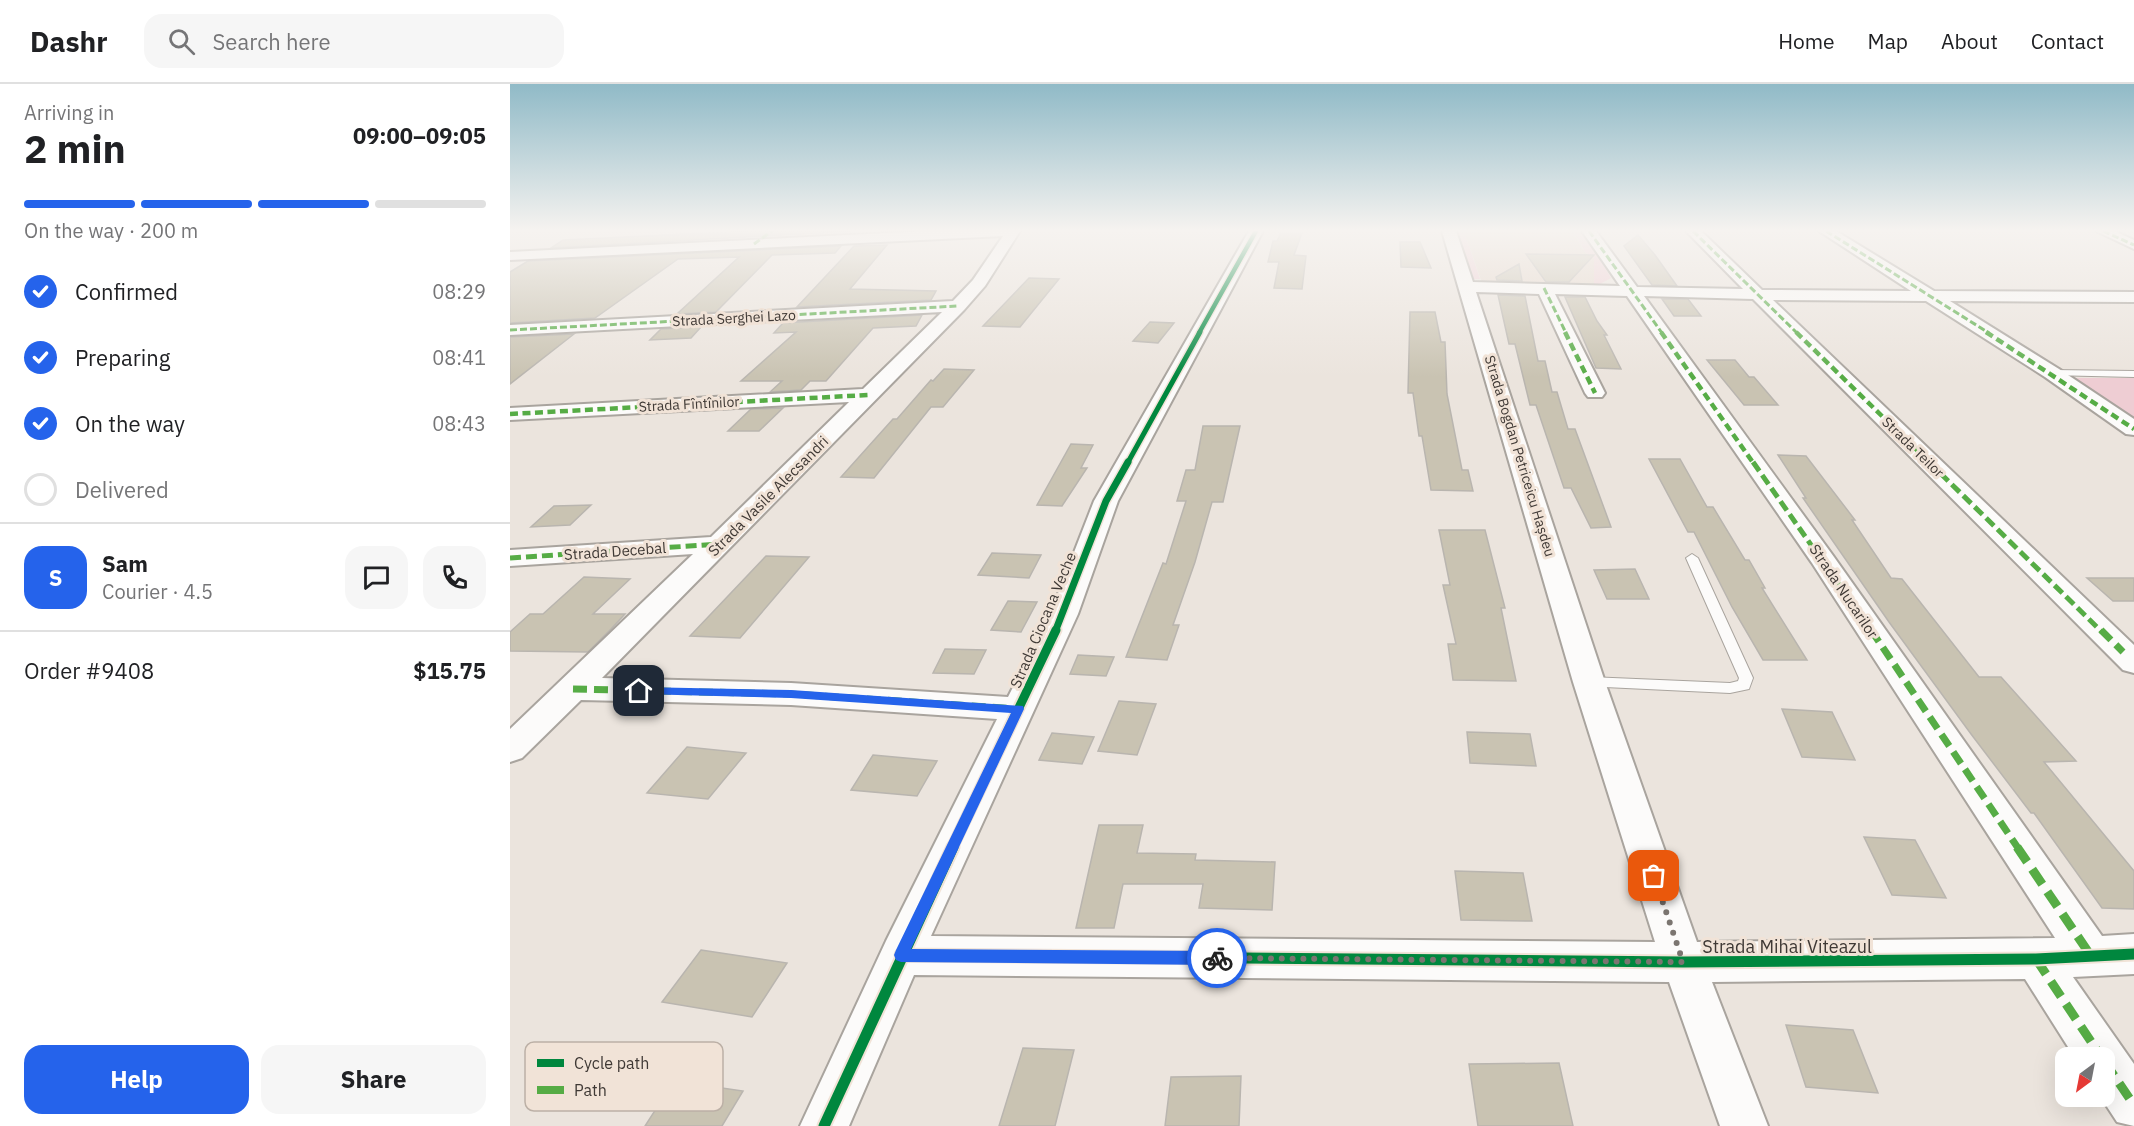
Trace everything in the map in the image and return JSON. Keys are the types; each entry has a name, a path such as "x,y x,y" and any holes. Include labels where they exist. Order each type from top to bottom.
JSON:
{"street":[{"name":"Strada Vasile Alecsandri","path":"510,749 720,544 958,306 981,280"},
{"name":"Strada Ciocana Veche","path":"824,1126 901,955 1064,614 1106,501 1229,280"},
{"name":"Strada Bogdan Petriceicu Hașdeu","path":"1465,280 1589,682 1683,962 1744,1126"},
{"name":"Strada Nucarilor","path":"1623,280 1825,562 2091,956"},
{"name":"Strada Teilor","path":"1742,280 2130,656"},
{"path":"1902,280 2052,373 2134,429"},
{"path":"1468,287 1757,295 2134,297"},
{"path":"1544,288 1595,393"},
{"name":"Strada Serghei Lazo","path":"510,330 958,306"},
{"name":"Strada Fîntînilor","path":"510,414 868,395"},
{"name":"Strada Decebal","path":"510,558 720,544"},
{"path":"573,689 791,694 1019,709"},
{"name":"Strada Mihai Viteazul","path":"901,955 1683,962 2036,959 2134,954"},
{"path":"2036,959 2095,1047"},
{"path":"2115,1077 2134,1105"}],"lane":[{"path":"2052,373 2134,374"},
{"path":"1589,682 1730,688 1743,685 1746,678 1692,558"}],"shaded area":[{"path":"1481,280 1594,280 1594,285 1482,283"},
{"path":"1594,280 1608,280 1596,286 1546,285 1594,285"},
{"path":"2069,378 2134,378 2134,421"}],"building":[{"path":"510,280 649,280 595,318 510,323"},
{"path":"714,280 748,280 716,312 677,314"},
{"path":"823,280 858,280 850,289 936,291 931,300 797,307"},
{"path":"1027,280 1058,280 1020,327 983,326"},
{"path":"1276,280 1303,280 1302,289 1274,288"},
{"path":"1544,280 1571,280 1569,282 1546,282"},
{"path":"1648,280 1672,280 1677,286 1652,285"},
{"path":"1498,295 1525,296 1538,361 1545,361 1552,392 1557,392 1568,429 1575,429 1611,527 1591,528 1571,488 1564,488 1536,405 1530,405 1515,344 1509,344"},
{"path":"1565,297 1585,297 1607,335 1604,335 1621,369 1596,368"},
{"path":"1662,299 1688,299 1701,316 1674,316"},
{"path":"1410,312 1435,312 1441,342 1445,342 1447,394 1462,470 1468,470 1473,491 1431,490 1422,436 1419,436 1413,393 1408,393"},
{"path":"922,315 916,326 873,328 826,381 810,381 801,390 770,392 782,381 741,381 796,332 774,333 783,323"},
{"path":"1150,322 1174,323 1158,343 1133,341"},
{"path":"701,327 691,338 650,340 661,329"},
{"path":"574,334 510,384 510,337"},
{"path":"1707,360 1735,360 1749,377 1754,377 1778,405 1744,405"},
{"path":"944,369 974,370 943,407 931,407 874,478 841,477 893,419 897,419 931,380 933,381"},
{"path":"783,408 759,431 728,431 751,409"},
{"path":"1203,426 1240,426 1223,502 1212,502 1195,562 1173,625 1179,625 1167,660 1126,657 1163,563 1166,564 1186,501 1177,501 1186,470 1195,470"},
{"path":"1071,444 1093,445 1081,468 1087,468 1062,506 1037,505"},
{"path":"1778,455 1806,456 1855,520 1852,520 1891,578 1902,579 1979,677 2001,677 2076,761 2044,762 2134,871 2134,909 2102,908 2034,813 2031,813 1971,734 1889,622 1803,498 1806,498"},
{"path":"1649,459 1680,459 1707,507 1713,507 1745,560 1749,560 1765,588 1762,588 1807,660 1763,660 1732,607 1694,532 1688,532"},
{"path":"591,505 570,525 531,527 554,506"},
{"path":"1439,530 1485,530 1505,608 1501,608 1516,681 1453,680 1448,644 1456,644 1443,585 1450,585"},
{"path":"992,553 1041,555 1029,578 978,575"},
{"path":"766,556 809,557 740,638 690,636"},
{"path":"1635,569 1649,599 1607,599 1594,570"},
{"path":"584,577 630,579 593,614 625,614 588,652 510,651 510,632 530,614 543,614"},
{"path":"2087,578 2134,578 2134,601 2113,601"},
{"path":"1008,601 1037,602 1021,632 991,630"},
{"path":"945,649 986,650 974,674 933,673"},
{"path":"1078,655 1114,657 1106,676 1070,674"},
{"path":"1119,701 1156,704 1137,755 1098,751"},
{"path":"1782,709 1832,712 1855,760 1802,757"},
{"path":"1467,732 1530,734 1536,766 1470,763"},
{"path":"1052,733 1094,737 1082,764 1039,760"},
{"path":"687,747 746,753 708,799 647,793"},
{"path":"873,755 937,761 917,796 851,790"},
{"path":"1099,825 1143,825 1137,853 1196,854 1195,860 1275,862 1272,910 1199,908 1203,884 1123,884 1114,928 1076,928"},
{"path":"1864,837 1915,840 1946,898 1892,895"},
{"path":"1455,871 1523,873 1532,921 1461,920"},
{"path":"701,950 787,963 752,1017 662,1002"},
{"path":"1786,1025 1853,1030 1878,1093 1806,1087"},
{"path":"1023,1048 1074,1050 1055,1126 999,1126"},
{"path":"1559,1063 1573,1126 1478,1126 1469,1064"},
{"path":"1241,1076 1239,1126 1165,1126 1171,1077"},
{"path":"723,1088 743,1091 722,1126 645,1126 655,1111 723,1111"}],"marked path":[{"path":"1624,280 1825,563 2091,956"},
{"path":"1743,280 2123,652"},
{"path":"1903,280 2052,373 2134,429"},
{"path":"1544,288 1595,393"},
{"path":"510,330 958,306"},
{"path":"510,414 868,395"},
{"path":"510,558 720,544"},
{"path":"573,689 791,694 1019,709"},
{"path":"2036,959 2095,1047"},
{"path":"2115,1077 2134,1105"}],"cycle path":[{"path":"824,1126 901,955 1064,614 1106,501 1229,280"},
{"path":"901,955 1683,962 2036,959 2134,954"}],"way so far":[{"path":"1217,958 1683,962 1654,876"}],"route":[{"path":"639,691 791,694 1019,709 901,955 1217,958"}]}
